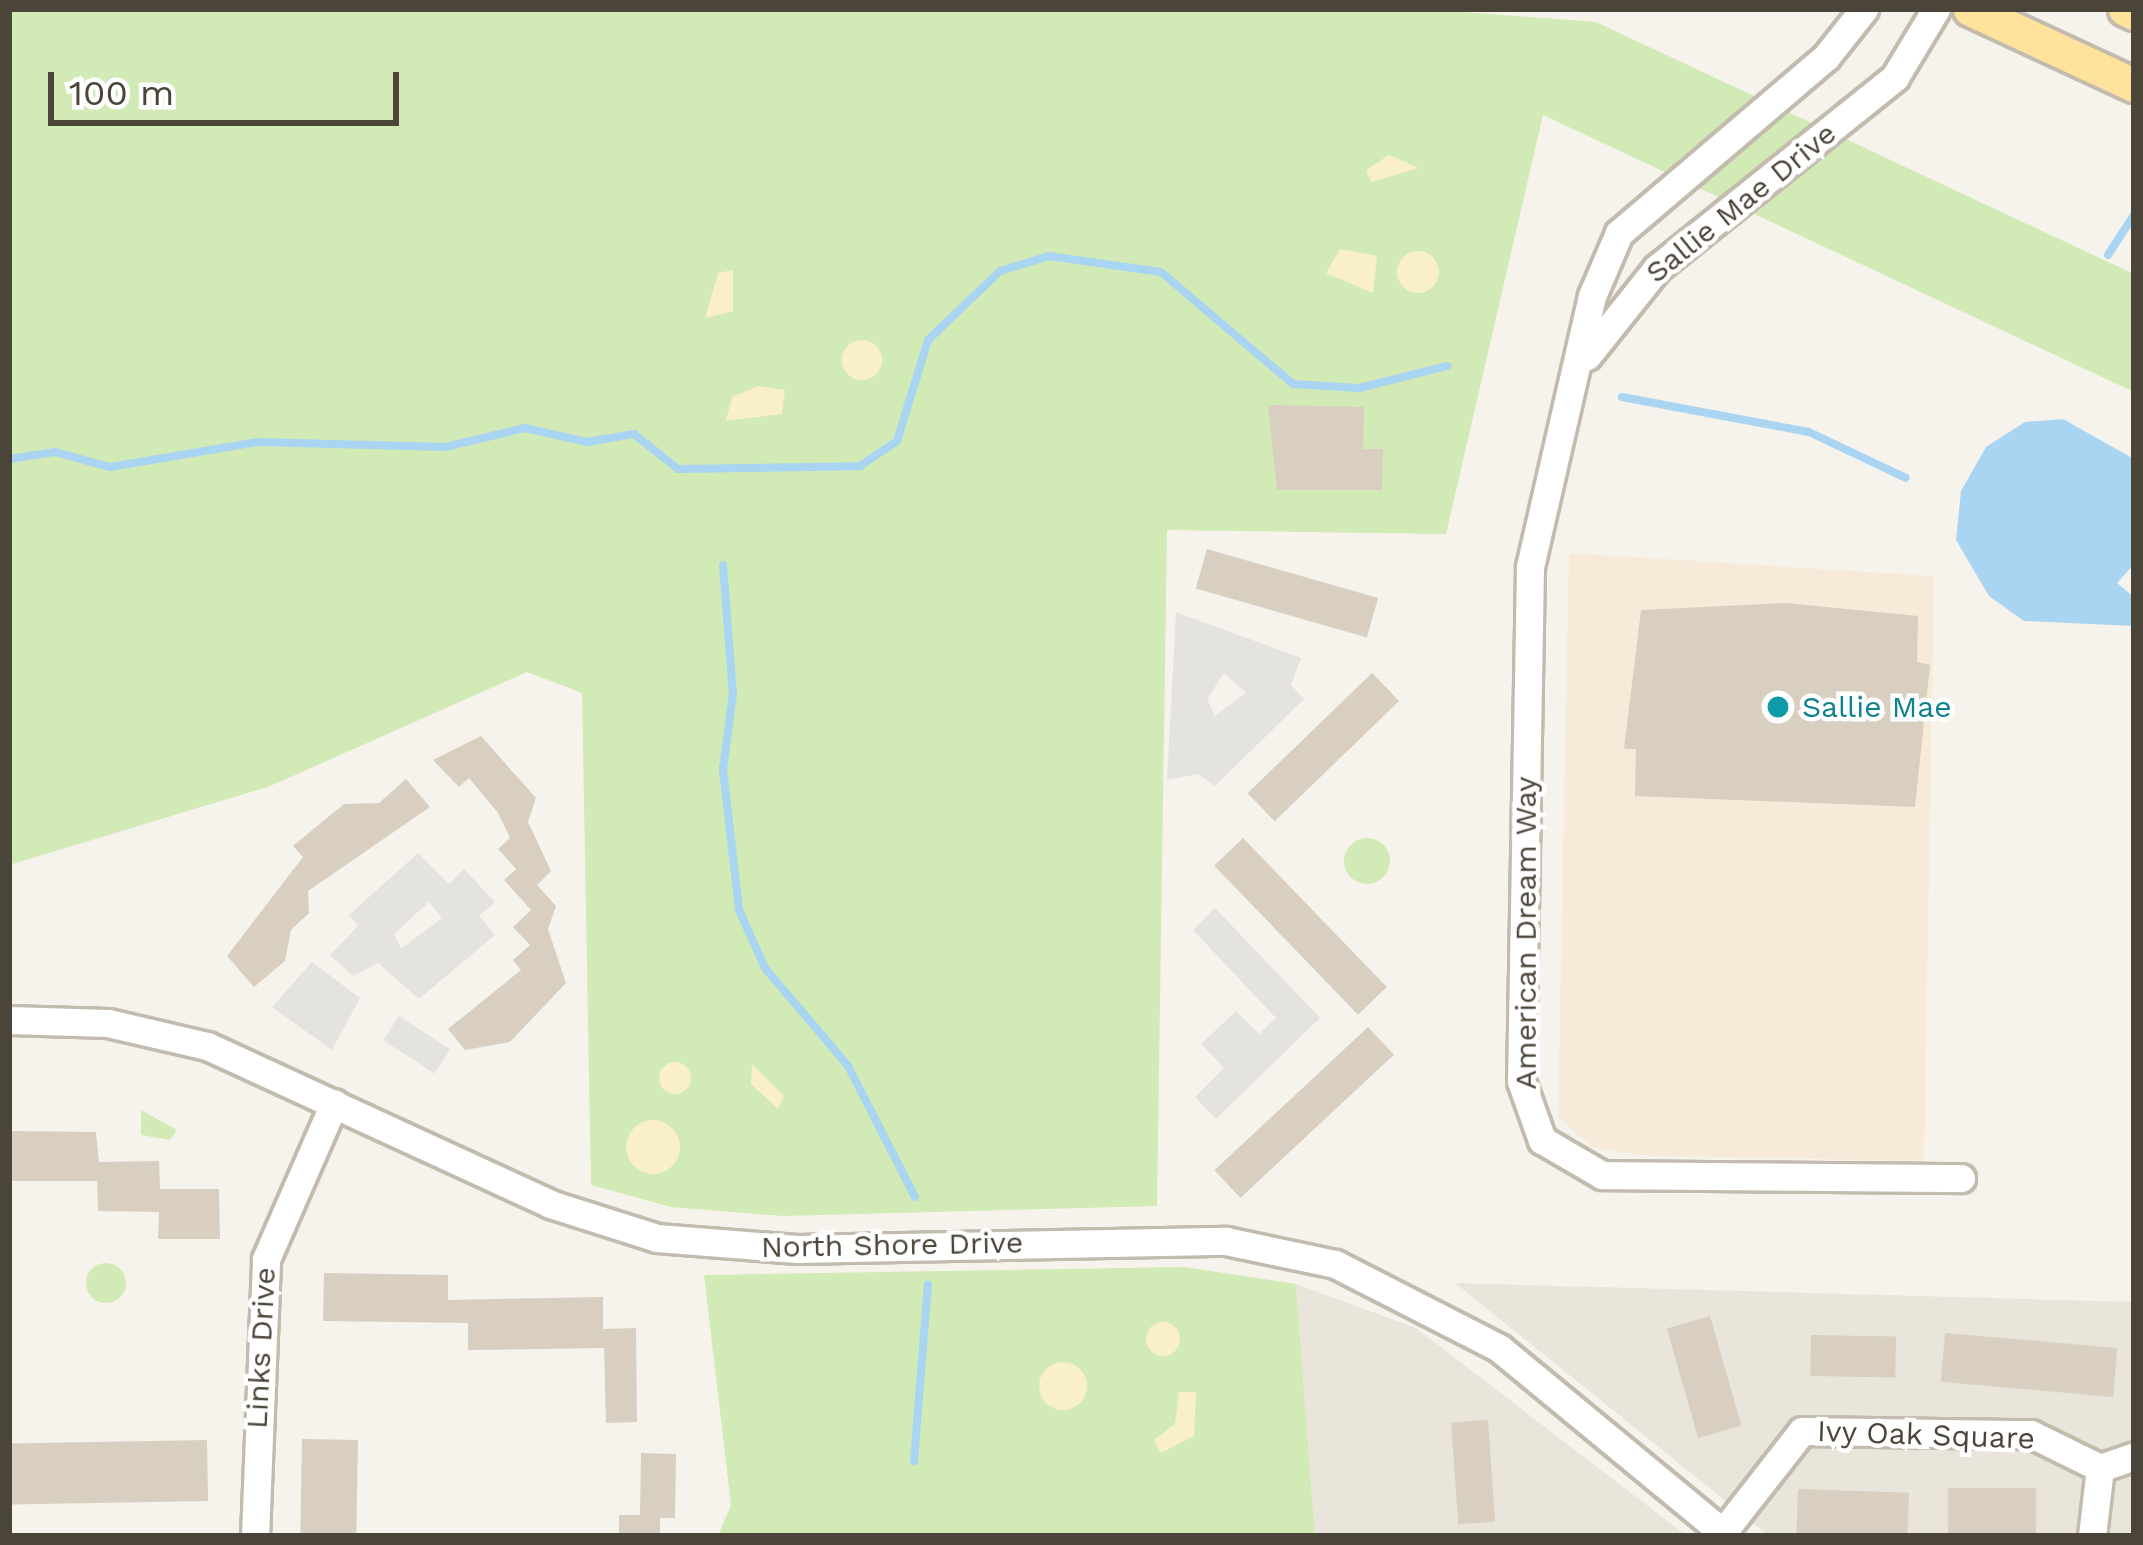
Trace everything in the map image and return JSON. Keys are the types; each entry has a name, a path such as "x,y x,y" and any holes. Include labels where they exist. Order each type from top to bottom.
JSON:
{"main road":[{"path":"1970,9 2134,85"},
{"path":"2125,9 2134,13"}],"street":[{"name":"Sallie Mae Drive","path":"1577,369 1606,256 1676,184 1826,57 1864,9"},
{"name":"Sallie Mae Drive","path":"1577,369 1635,290 1895,77 1936,9"},
{"name":"American Dream Way","path":"1577,369 1530,567 1529,1119 1557,1156 1602,1175 1961,1178"},
{"name":"North Shore Drive","path":"9,1020 171,1035 334,1103 550,1204 683,1242 1226,1241 1335,1264 1483,1337 1725,1534"},
{"name":"Links Drive","path":"255,1536 266,1258 334,1103"},
{"name":"Ivy Oak Square","path":"1725,1534 1802,1431 2031,1434 2100,1468"},
{"path":"2092,1536 2100,1468 2134,1456"}],"shaded area":[{"path":"1569,553 1934,576 1924,1161 1651,1156 1593,1148 1558,1117"},
{"path":"1176,612 1301,658 1291,685 1304,699 1215,786 1198,774 1167,780","holes":["1224,673 1246,693 1215,716 1207,699"]},
{"path":"418,853 449,884 464,869 495,902 479,916 495,935 419,999 378,963 353,976 330,955 358,926 349,915","holes":["429,902 442,918 401,949 394,934"]},
{"path":"1215,908 1320,1018 1216,1119 1195,1097 1224,1068 1201,1044 1236,1011 1259,1034 1276,1018 1193,930"},
{"path":"312,962 360,998 332,1050 272,1007"},
{"path":"399,1016 450,1049 434,1074 383,1040"},
{"path":"1455,1283 2134,1302 2134,1536 1769,1536"},
{"path":"1296,1284 1416,1328 1687,1536 1315,1536"}],"green space":[{"path":"9,9 1423,9 1596,22 2134,274 2134,392 1543,115 1446,534 1167,530 1157,1206 783,1216 671,1207 591,1185 582,693 527,672 268,787 9,865"},
{"path":"1367,838 1383,845 1390,861 1383,877 1367,884 1351,877 1344,861 1351,845"},
{"path":"141,1110 177,1130 170,1140 141,1135"},
{"path":"106,1263 120,1269 126,1283 120,1297 106,1303 92,1297 86,1283 92,1269"},
{"path":"1184,1267 1296,1284 1315,1536 718,1536 731,1505 704,1275"}],"sand":[{"path":"1389,155 1419,168 1371,182 1366,170"},
{"path":"1340,249 1377,256 1373,293 1326,273"},
{"path":"1418,251 1433,257 1439,272 1433,287 1418,293 1403,287 1397,272 1403,257"},
{"path":"733,270 733,311 705,318 718,273"},
{"path":"862,340 876,346 882,360 876,374 862,380 848,374 842,360 848,346"},
{"path":"759,386 785,390 782,414 726,421 732,397"},
{"path":"675,1062 686,1067 691,1078 686,1089 675,1094 664,1089 659,1078 664,1067"},
{"path":"752,1064 784,1096 778,1109 751,1084"},
{"path":"653,1120 672,1128 680,1147 672,1166 653,1174 634,1166 626,1147 634,1128"},
{"path":"1163,1322 1175,1327 1180,1339 1175,1351 1163,1356 1151,1351 1146,1339 1151,1327"},
{"path":"1063,1362 1080,1369 1087,1386 1080,1403 1063,1410 1046,1403 1039,1386 1046,1369"},
{"path":"1179,1392 1196,1392 1194,1436 1161,1453 1154,1440 1175,1424"}],"water":[{"path":"2063,419 2134,459 2134,564 2117,583 2134,597 2134,626 2024,621 1989,596 1956,540 1961,491 1986,447 2025,422"}],"building":[{"path":"1268,405 1364,407 1363,449 1383,449 1382,490 1277,490"},
{"path":"1207,549 1378,598 1367,637 1196,588"},
{"name":"Sallie Mae","path":"1786,603 1918,616 1917,662 1930,665 1915,807 1635,796 1636,749 1624,749 1641,610"},
{"path":"1372,673 1399,701 1275,821 1248,793"},
{"path":"481,736 536,798 528,822 551,871 537,885 556,906 548,929 566,983 510,1042 465,1050 448,1029 521,970 513,960 530,945 513,927 531,910 504,880 516,869 498,849 510,838 498,813 469,778 459,787 433,760"},
{"path":"406,779 430,807 308,891 309,913 291,930 285,961 254,987 227,956 303,857 293,846 344,804 379,803"},
{"path":"1243,838 1387,987 1358,1015 1214,866"},
{"path":"1368,1027 1394,1055 1240,1198 1214,1170"},
{"path":"9,1131 96,1132 99,1162 159,1161 160,1189 219,1189 220,1239 158,1239 159,1212 98,1211 97,1181 9,1181"},
{"path":"324,1273 448,1275 448,1300 603,1297 603,1329 636,1328 637,1422 606,1423 604,1348 468,1350 468,1323 323,1321"},
{"path":"1710,1316 1741,1426 1698,1438 1667,1328"},
{"path":"1945,1333 2117,1348 2113,1397 1941,1382"},
{"path":"1811,1335 1896,1336 1895,1377 1810,1376"},
{"path":"1488,1420 1495,1522 1458,1524 1451,1423"},
{"path":"302,1439 358,1440 356,1536 300,1535"},
{"path":"207,1440 208,1501 10,1504 9,1443"},
{"path":"641,1453 676,1454 675,1518 660,1518 660,1536 619,1536 619,1515 640,1515"},
{"path":"1948,1488 2036,1488 2036,1535 1948,1535"},
{"path":"1798,1489 1909,1493 1907,1536 1796,1533"}],"waterway":[{"path":"2108,255 2134,215"},
{"path":"9,459 55,452 110,467 258,442 445,447 525,428 587,442 634,434 678,469 860,466 897,441 928,340 1000,271 1049,256 1161,272 1293,384 1359,388 1447,366"},
{"path":"1622,397 1809,432 1906,478"},
{"path":"723,565 733,694 723,769 739,910 765,968 848,1066 915,1197"},
{"path":"914,1461 928,1285"}],"place":[{"name":"Sallie Mae","path":"1778,707"}]}
